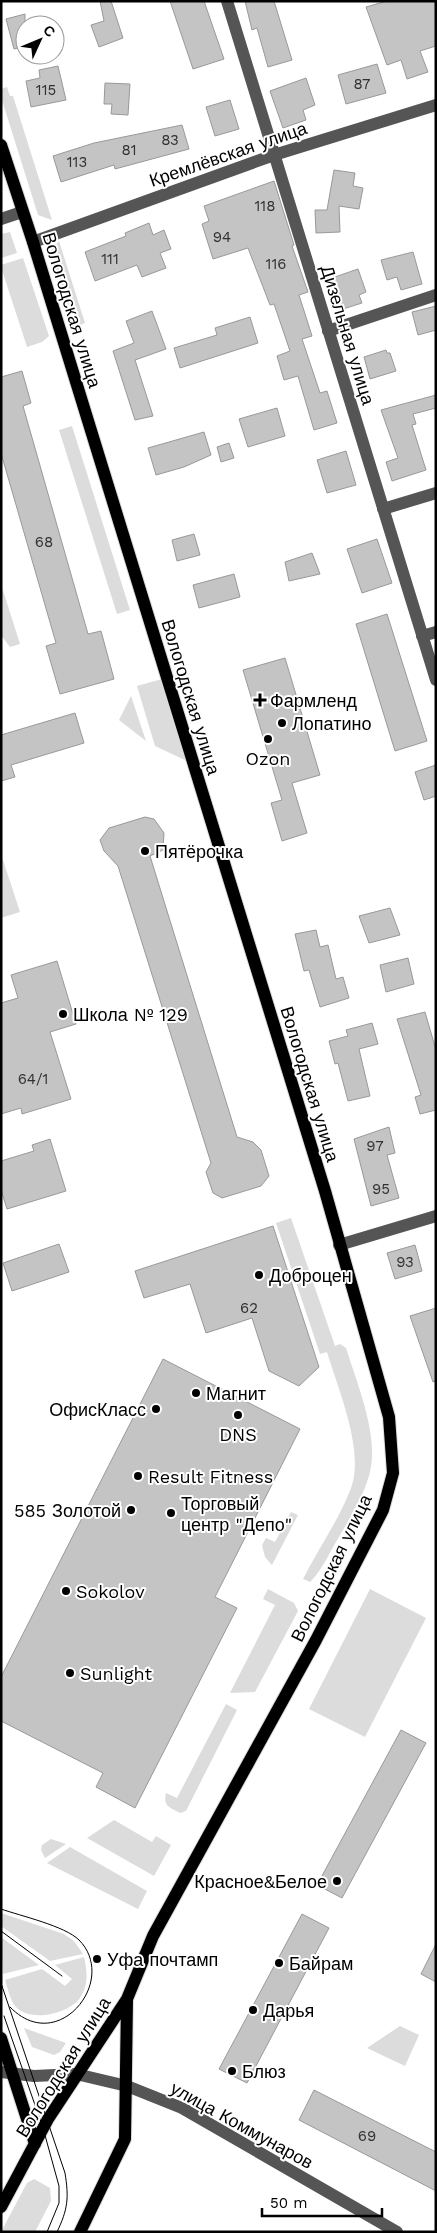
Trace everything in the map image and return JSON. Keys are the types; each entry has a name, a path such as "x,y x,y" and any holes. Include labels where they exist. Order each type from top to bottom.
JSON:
{"main road":[{"name":"Вологодская улица","path":"1,145 33,242 322,1181 389,1417 392,1472 383,1510 316,1640 154,1936 127,1999 76,2074 1,2207"},
{"name":"Вологодская улица","path":"80,2232 126,2139 127,1999"},
{"path":"1,2038 7,2073 35,2144"}],"street":[{"name":"Дизельная улица","path":"227,1 436,680"},
{"name":"Кремлёвская улица","path":"33,242 274,155 436,105"},
{"path":"1,219 22,212"},
{"path":"328,331 436,295"},
{"path":"383,509 436,493"},
{"path":"422,636 436,632"},
{"path":"339,1245 436,1216"},
{"name":"улица Коммунаров","path":"7,2073 34,2076 76,2074 109,2080 182,2108 397,2232"}],"shaded area":[{"path":"7,87 10,96 13,96 52,220 38,215 1,97 1,89"},
{"path":"10,232 17,253 1,258 1,234"},
{"path":"59,241 85,323 75,327 50,252"},
{"path":"23,258 49,336 42,342 27,347 1,267 1,265"},
{"path":"72,426 130,610 117,614 59,430"},
{"path":"1,584 20,644 10,647 1,635"},
{"path":"162,679 187,761 155,746 137,686"},
{"path":"131,696 146,741 119,720"},
{"path":"1,854 20,912 1,918"},
{"path":"291,1218 335,1346 340,1344 346,1348 369,1423 372,1453 369,1476 358,1503 322,1567 310,1582 303,1579 346,1500 351,1488 355,1456 348,1420 327,1352 320,1354 276,1223"},
{"path":"291,1512 298,1515 272,1565 265,1557 262,1545 266,1538 275,1542"},
{"path":"268,1589 294,1603 298,1611 255,1692 230,1693 275,1605 263,1599"},
{"path":"370,1589 426,1618 365,1737 309,1709"},
{"path":"226,1704 237,1710 186,1811 180,1813 166,1804 166,1793 177,1798"},
{"path":"114,1820 152,1842 156,1836 171,1845 154,1876 87,1838"},
{"path":"51,1839 66,1844 45,1858 41,1850 42,1845"},
{"path":"70,1847 147,1891 138,1909 47,1863"},
{"path":"1,1913 64,1934 74,1941 83,1954 50,1961 1,1926"},
{"path":"1,1937 39,1965 3,1974"},
{"path":"84,1957 85,1988 80,1998 74,2004 59,2012 31,2015 17,2008 11,1999 5,1980 42,1969 65,1986 72,1979 55,1965"},
{"path":"400,2026 419,2035 405,2066 367,2048"},
{"path":"24,2028 66,2043 60,2052 54,2055 32,2047"},
{"path":"34,2179 50,2188 51,2201 35,2232 1,2232 27,2183"}],"building":[{"path":"100,1 111,1 123,38 99,47 91,25 104,21"},
{"path":"170,1 204,1 224,59 193,69"},
{"path":"245,1 274,1 292,60 268,67 257,28 252,30"},
{"path":"387,1 436,1 436,46 420,51 428,72 407,79 401,60 387,65 366,7"},
{"path":"15,17 15,49 14,49 6,19"},
{"path":"377,64 386,93 346,104 338,75"},
{"path":"58,66 66,100 31,107 26,81 40,78 39,70"},
{"path":"306,78 315,105 303,110 306,120 283,128 270,91"},
{"path":"105,83 130,84 128,115 111,114 112,104 104,104"},
{"path":"230,100 239,129 215,136 206,107"},
{"path":"182,125 189,149 115,169 114,165 61,182 53,156 94,143"},
{"path":"334,170 355,173 353,186 363,188 359,209 339,206 340,232 316,233 315,210 327,210"},
{"path":"274,181 294,245 292,246 308,292 299,295 312,336 302,339 320,393 327,391 337,423 314,430 298,376 284,380 277,356 290,351 274,304 270,305 248,248 213,259 202,224 209,221 204,206"},
{"path":"149,223 153,235 164,230 171,249 160,253 166,268 142,277 137,265 95,281 85,252 126,236 125,233"},
{"path":"413,252 422,284 401,290 397,277 387,280 381,260"},
{"path":"358,269 366,292 359,295 362,303 343,309 332,278"},
{"path":"436,306 436,330 418,335 412,312"},
{"path":"152,311 166,349 135,360 153,416 135,420 113,351 134,343 126,321"},
{"path":"250,317 258,343 180,368 174,348 217,335 215,328"},
{"path":"386,350 387,353 390,353 396,371 370,379 364,357"},
{"path":"22,371 31,403 23,406 88,634 101,631 114,679 60,694 46,646 56,643 1,453 1,377"},
{"path":"436,395 436,408 413,414 416,424 412,425 426,470 392,481 386,462 398,458 381,410"},
{"path":"277,408 285,436 248,447 239,419"},
{"path":"204,432 211,455 184,467 156,475 148,448"},
{"path":"229,443 234,458 221,462 217,447"},
{"path":"346,451 356,485 327,493 317,460"},
{"path":"194,534 200,555 177,561 172,540"},
{"path":"377,539 392,583 362,593 347,549"},
{"path":"312,553 320,574 289,581 285,562"},
{"path":"234,574 240,597 199,608 193,585"},
{"path":"387,614 427,741 395,751 356,624"},
{"name":"Лопатино","path":"285,658 320,775 292,783 307,833 282,841 271,803 282,800 243,670"},
{"path":"75,713 84,743 11,765 15,777 1,781 1,735"},
{"path":"436,765 436,796 424,800 415,772"},
{"path":"145,817 154,819 164,833 163,850 150,856 237,1137 253,1142 261,1150 269,1176 261,1186 222,1198 213,1193 206,1172 211,1163 118,866 104,851 100,840 109,828"},
{"path":"390,908 400,935 369,943 359,916"},
{"path":"316,930 320,947 328,945 336,979 343,977 349,998 320,1007 309,970 304,971 295,934"},
{"path":"408,958 414,984 386,992 380,965"},
{"path":"57,961 76,1024 50,1032 71,1099 22,1114 21,1108 1,1114 1,1003 18,998 11,975"},
{"path":"425,1012 436,1050 436,1110 420,1114 415,1097 421,1095 397,1019"},
{"path":"372,1023 378,1044 359,1049 370,1096 348,1101 338,1063 335,1064 329,1041 348,1036 346,1030"},
{"path":"389,1127 395,1153 387,1155 399,1198 371,1206 354,1139"},
{"path":"50,1139 66,1191 7,1209 1,1190 1,1161 34,1151 32,1145"},
{"path":"273,1226 319,1367 299,1386 269,1371 252,1318 206,1333 190,1284 144,1298 135,1271"},
{"path":"59,1244 69,1272 12,1291 3,1263"},
{"path":"415,1245 422,1271 395,1279 387,1253"},
{"path":"436,1308 436,1381 433,1382 410,1316"},
{"name":"Торговый центр \"Депо\"","path":"163,1359 300,1429 215,1597 237,1608 135,1808 96,1787 103,1773 1,1721 1,1677"},
{"path":"401,1730 426,1743 342,1898 317,1885"},
{"path":"302,1914 329,1928 247,2083 219,2069"},
{"path":"436,1944 436,1982 421,1974"},
{"path":"314,2090 436,2152 436,2191 299,2120"}],"tram line":[{"path":"1,1909 64,1930 72,1935 79,1940 89,1956 92,1974 87,1992 78,2007 63,2018 47,2023 28,2020 10,2007"},
{"path":"1,1931 62,1976"},
{"path":"1,1983 65,2173 67,2203 57,2232"},
{"path":"4,2016 43,2128 59,2186 59,2203 47,2232"}],"place":[{"name":"Фармленд","path":"260,700"},
{"name":"Лопатино","path":"282,723"},
{"name":"Ozon","path":"268,739"},
{"name":"Пятёрочка","path":"145,851"},
{"name":"Школа № 129","path":"63,1014"},
{"name":"Доброцен","path":"259,1275"},
{"name":"Магнит","path":"196,1393"},
{"name":"ОфисКласс","path":"156,1409"},
{"name":"DNS","path":"238,1415"},
{"name":"Result Fitness","path":"138,1476"},
{"name":"585 Золотой","path":"131,1510"},
{"name":"Торговый центр \"Депо\"","path":"171,1513"},
{"name":"Sokolov","path":"66,1591"},
{"name":"Sunlight","path":"70,1673"},
{"name":"Красное&Белое","path":"337,1881"},
{"name":"Уфа почтамп","path":"97,1959"},
{"name":"Байрам","path":"279,1963"},
{"name":"Дарья","path":"253,2010"},
{"name":"Блюз","path":"232,2071"}]}
